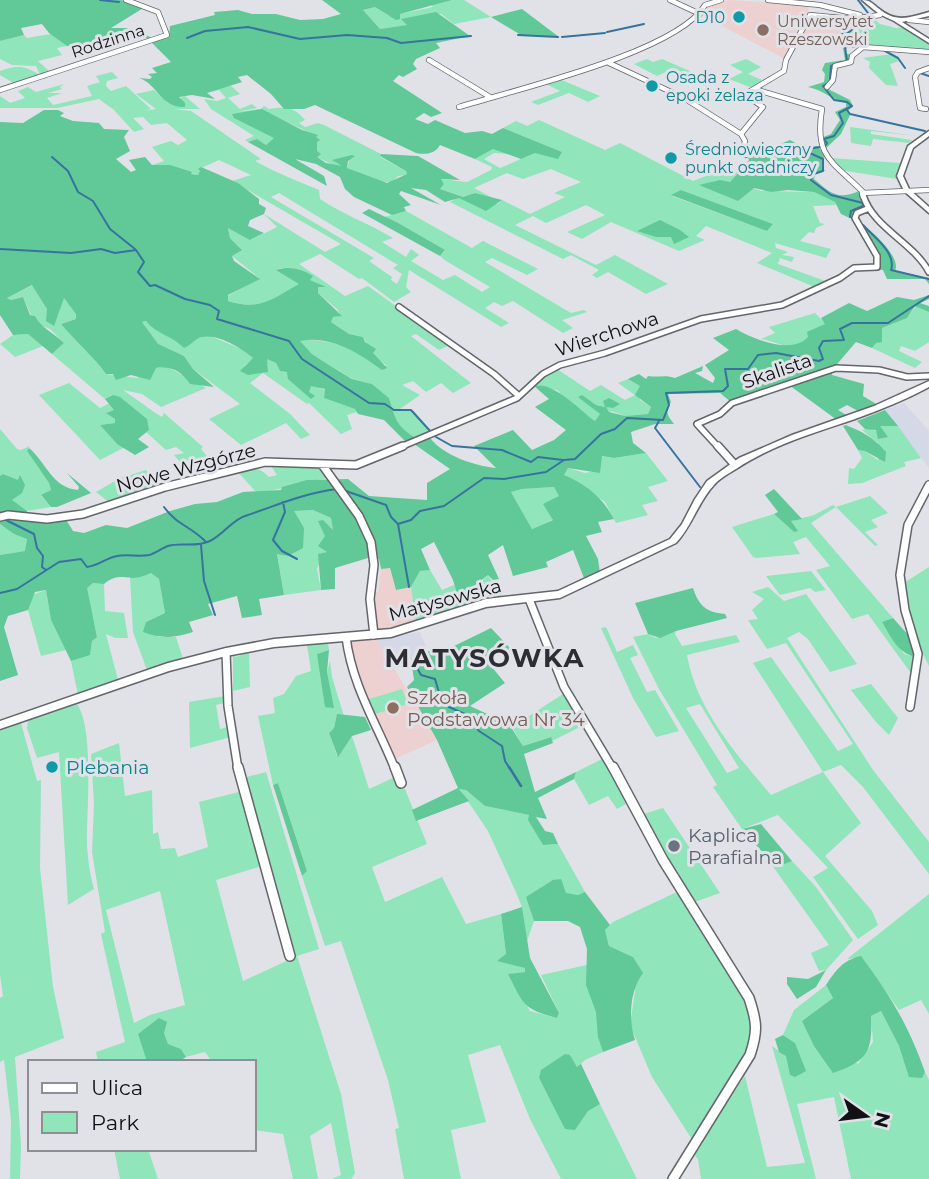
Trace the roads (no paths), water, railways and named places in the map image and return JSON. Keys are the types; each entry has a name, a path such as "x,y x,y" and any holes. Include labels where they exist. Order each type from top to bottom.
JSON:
{"street":[{"name":"Rodzinna","path":"0,90 167,35 158,12 126,0"},
{"path":"670,0 701,13"},
{"path":"459,107 635,53 701,13 705,5 721,0"},
{"path":"768,0 821,5 868,17"},
{"path":"788,1 797,0"},
{"path":"865,0 880,15"},
{"path":"907,22 929,14"},
{"path":"741,134 763,108 747,95 784,71 787,58 810,15 880,15 907,22 929,22"},
{"path":"907,22 929,41"},
{"path":"827,87 833,80 835,66 851,62 852,56 863,47 929,52"},
{"path":"429,60 490,97"},
{"path":"608,62 684,98 741,134 745,141 743,150 746,155"},
{"path":"926,109 920,108 915,75 929,68"},
{"path":"753,89 822,109 819,126 821,147 837,169 863,192 867,209 920,257 929,272"},
{"path":"929,133 914,143 900,177 906,190 929,211"},
{"path":"863,192 929,190"},
{"name":"Wierchowa","path":"323,466 356,465 456,427 519,396 543,374 560,365 605,353 701,319 782,305 840,278 854,268 879,265 855,218 857,213 867,209"},
{"path":"399,307 494,374 519,396"},
{"name":"Skalista","path":"735,465 697,424 720,414 732,403 836,368 879,370 907,377 929,376"},
{"name":"Matysowska","path":"0,725 168,667 226,652 274,643 406,631 486,603 550,597 574,589 673,541 682,531 707,487 735,465 774,447 901,399 929,384"},
{"name":"Nowe Wzgórze","path":"0,517 8,515 47,519 73,516 165,487 265,462 292,461 323,466"},
{"path":"323,466 359,516 371,542 374,565 370,599 373,635"},
{"path":"910,707 918,654 905,610 900,575 908,525 929,485"},
{"path":"529,599 564,687 663,860 734,971 749,998 757,1020 757,1034 750,1055 673,1179"},
{"path":"346,637 351,675 372,724 391,755 401,783"},
{"path":"226,652 228,706 240,780 290,956"}],"waterway":[{"path":"100,0 119,2"},
{"name":"MATYSÓWKA","path":"847,61 845,47 834,41 833,37 849,32 871,17 858,0"},
{"path":"607,32 644,24"},
{"path":"187,38 205,31 248,27 300,39 347,35 387,38 401,43 471,36"},
{"path":"562,37 605,33"},
{"path":"518,35 558,37"},
{"path":"844,46 859,47"},
{"path":"885,51 898,58 905,68"},
{"name":"MATYSÓWKA","path":"830,79 831,66 841,62"},
{"path":"920,73 929,76"},
{"name":"MATYSÓWKA","path":"825,146 827,143 824,139 834,136 843,123 839,113 852,106 847,102 834,100 823,86 827,84"},
{"path":"847,110 850,114 925,131"},
{"name":"MATYSÓWKA","path":"820,147 803,150 823,159 823,171 813,174 811,180 831,195 863,203 863,206 851,211 850,217"},
{"path":"52,157 68,171 78,192 93,201 110,229 135,249"},
{"name":"MATYSÓWKA","path":"863,225 891,257 891,270 929,279"},
{"path":"0,249 71,253 101,249 115,253 136,250 144,262 138,272 150,286 155,285 185,299 210,305 219,311 217,319 289,341 302,359 369,403 385,404 394,410 411,410 431,432"},
{"name":"MATYSÓWKA","path":"398,524 411,520 420,511 444,506 484,478 504,479 546,472 564,460 575,459 601,434 615,429 627,418 663,420 669,405 666,393 723,391 728,386 725,369 748,369 758,355 776,353 819,361 823,359 819,348 823,341 844,340 840,329 852,323 888,323 929,296"},
{"path":"659,421 655,428 700,487"},
{"path":"436,437 452,446 502,450 531,462 538,457 563,460"},
{"name":"MATYSÓWKA","path":"283,503 337,489"},
{"name":"MATYSÓWKA","path":"343,490 386,505 391,517 398,524"},
{"name":"MATYSÓWKA","path":"0,593 17,589 59,562 81,559 87,567 117,556 149,555 168,546 204,543 245,516 283,503"},
{"path":"283,503 285,512 273,540 282,551 297,559"},
{"path":"164,507 205,541"},
{"path":"4,519 34,534 37,548 43,556 42,567 46,570"},
{"path":"398,524 409,587"},
{"path":"201,545 204,581 215,615"},
{"path":"415,664 421,675 435,679 440,696 449,707 467,715 479,731 502,746 510,769"},
{"path":"509,767 521,786"}],"place":[{"name":"D10","path":"739,17"},
{"name":"Uniwersytet Rzeszowski","path":"763,30"},
{"name":"Osada z epoki żelaza","path":"652,86"},
{"name":"Średniowieczny punkt osadniczy","path":"671,158"},
{"name":"Szkoła Podstawowa Nr 34","path":"393,708"},
{"name":"Plebania","path":"52,767"},
{"name":"Kaplica Parafialna","path":"674,846"}],"district":[{"name":"MATYSÓWKA","path":"485,658"}]}
